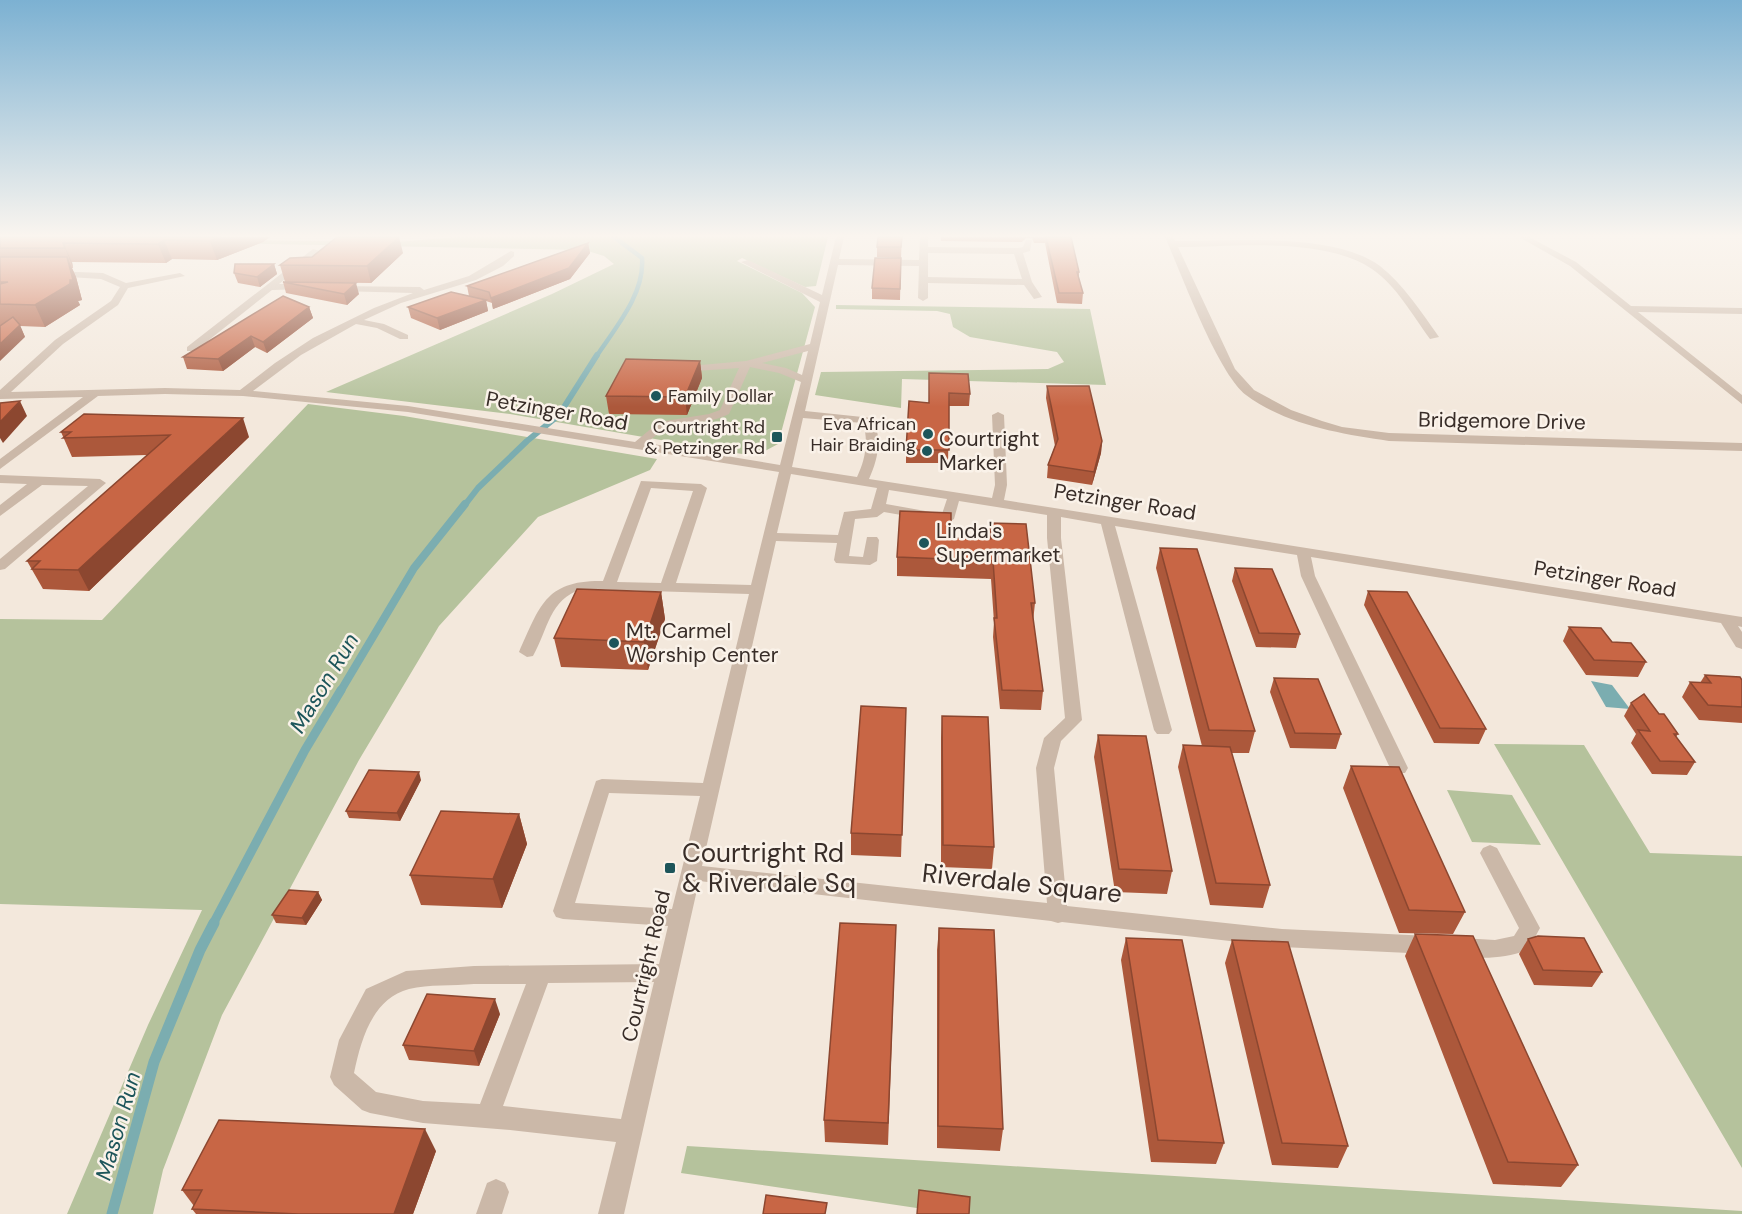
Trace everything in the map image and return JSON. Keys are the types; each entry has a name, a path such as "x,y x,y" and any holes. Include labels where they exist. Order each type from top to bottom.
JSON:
{"street":[{"path":"0,396 59,342 116,303 121,294"},
{"path":"191,349 262,294"},
{"path":"243,393 263,375 319,338 398,301 422,294"},
{"path":"445,294 459,296"},
{"path":"811,294 824,300"},
{"name":"Courtright Road","path":"611,1214 826,294"},
{"path":"923,294 923,298"},
{"path":"1035,294 1037,297"},
{"name":"Bridgemore Drive","path":"1195,294 1230,370 1250,392 1266,402 1340,430 1389,437 1742,447"},
{"path":"1398,294 1434,337"},
{"path":"1610,294 1742,401"},
{"path":"1629,309 1742,311"},
{"path":"356,321 380,326 404,337"},
{"path":"671,371 746,364 814,346"},
{"path":"746,364 770,367 806,380"},
{"path":"637,446 658,428 668,423 701,420 725,412 746,364"},
{"path":"0,465 97,392"},
{"name":"Petzinger Road","path":"0,396 97,392 243,393 408,408 1735,621"},
{"path":"798,414 868,420 872,430 871,462 861,482"},
{"path":"998,414 1001,485 998,503"},
{"path":"0,479 100,483 0,566"},
{"path":"0,512 39,481"},
{"path":"608,586 646,484 701,488 667,588"},
{"path":"872,540 870,561 841,560 849,515 877,513 884,485"},
{"path":"879,507 947,519 954,496"},
{"path":"1054,512 1054,538 1074,720 1053,738 1044,768 1058,915"},
{"path":"1107,520 1163,730"},
{"path":"769,537 844,539"},
{"path":"1303,552 1308,576 1399,768"},
{"path":"527,652 556,593 566,588 581,585 756,590"},
{"path":"1735,621 1742,644"},
{"path":"680,918 563,911 602,786 710,790"},
{"name":"Riverdale Square","path":"690,872 1058,915 1282,938 1495,949 1521,944 1530,928 1490,853"},
{"path":"630,1132 487,1116 423,1112 370,1102 342,1077 350,1040 374,996 406,980 474,975 667,973"},
{"path":"487,1116 540,975"}],"green space":[{"path":"552,294 803,294 815,307 778,444 765,451 742,454 510,414 326,392"},
{"path":"836,305 1090,309 1106,385 902,379 901,408 815,395 821,372 1048,369 1064,362 1057,352 970,337 953,327 950,314 937,311 836,309"},
{"path":"308,404 404,416 657,459 650,470 538,517 439,626 359,760 222,1015 163,1170 153,1214 67,1214 148,1025 202,910 0,904 0,619 102,620"},
{"path":"1494,744 1584,745 1650,853 1742,856 1742,1168"},
{"path":"1447,790 1512,795 1541,845 1472,842"},
{"path":"687,1146 1742,1211 1742,1214 957,1214 681,1173"}],"water":[{"path":"1591,681 1612,685 1630,709 1606,707"}],"building":[{"path":"0,294 54,294 35,305 0,304"},
{"path":"446,294 458,294 486,300 437,318 408,307"},
{"path":"490,294 502,294 491,298"},
{"path":"283,296 309,307 263,342 251,336 218,359 183,357"},
{"path":"13,317 20,325 0,344 0,326"},
{"path":"626,359 700,361 685,397 606,396"},
{"path":"929,373 968,374 970,394 949,393 949,450 906,450 909,401 929,403"},
{"path":"1047,386 1089,386 1102,441 1094,472 1048,465 1058,439"},
{"path":"20,401 0,422 0,403"},
{"path":"84,414 243,418 78,570 32,569 40,561 27,561 170,435 63,438 71,432 61,432"},
{"path":"900,511 951,513 951,538 991,539 990,523 1026,524 1035,603 1031,603 1043,691 1002,690 994,618 997,618 993,561 897,557"},
{"path":"1160,548 1197,549 1255,731 1209,730"},
{"path":"1235,568 1272,569 1300,634 1259,633"},
{"path":"577,589 661,592 644,642 554,638"},
{"path":"1368,591 1407,592 1486,729 1440,728"},
{"path":"1569,627 1601,628 1612,642 1631,643 1646,662 1594,660"},
{"path":"1705,675 1740,677 1742,707 1708,705 1690,682 1711,683"},
{"path":"1274,678 1318,679 1341,734 1295,733"},
{"path":"1644,694 1659,714 1664,714 1678,734 1674,734 1695,762 1660,761 1638,730 1650,731 1631,703"},
{"path":"861,706 906,708 902,835 851,833"},
{"path":"942,716 988,717 994,847 943,845"},
{"path":"1098,735 1146,736 1172,871 1119,869"},
{"path":"1183,745 1230,747 1270,885 1216,883"},
{"path":"1351,766 1399,767 1465,912 1409,910"},
{"path":"369,770 419,772 397,813 346,811"},
{"path":"441,811 519,814 493,879 410,875"},
{"path":"289,890 318,892 302,918 272,915"},
{"path":"840,923 896,925 888,1123 824,1120"},
{"path":"939,928 994,930 1003,1129 938,1126"},
{"path":"1415,934 1473,936 1578,1165 1508,1162"},
{"path":"1538,936 1584,938 1602,972 1543,970 1528,939"},
{"path":"1126,938 1182,940 1224,1143 1158,1140"},
{"path":"1232,940 1288,942 1348,1146 1282,1143"},
{"path":"427,994 495,999 474,1051 403,1045"},
{"path":"219,1120 425,1129 394,1214 298,1214 192,1209 202,1190 182,1190"},
{"path":"919,1190 970,1197 969,1214 917,1214"},
{"path":"766,1195 827,1203 825,1214 763,1214"}],"waterway":[{"name":"Mason Run","path":"596,357 620,322 635,294"},
{"name":"Mason Run","path":"464,506 478,488 527,441 559,415 597,355"},
{"name":"Mason Run","path":"340,692 414,568 465,504"},
{"name":"Mason Run","path":"213,924 305,750 341,690"},
{"name":"Mason Run","path":"112,1214 154,1062 200,950 214,923"}],"place":[{"name":"Family Dollar","path":"656,396"},
{"name":"Eva African Hair Braiding","path":"928,434"},
{"name":"Courtright Rd & Petzinger Rd","path":"777,437"},
{"name":"Courtright Marker","path":"927,451"},
{"name":"Linda's Supermarket","path":"924,543"},
{"name":"Mt. Carmel Worship Center","path":"614,643"},
{"name":"Courtright Rd & Riverdale Sq","path":"670,868"}]}
